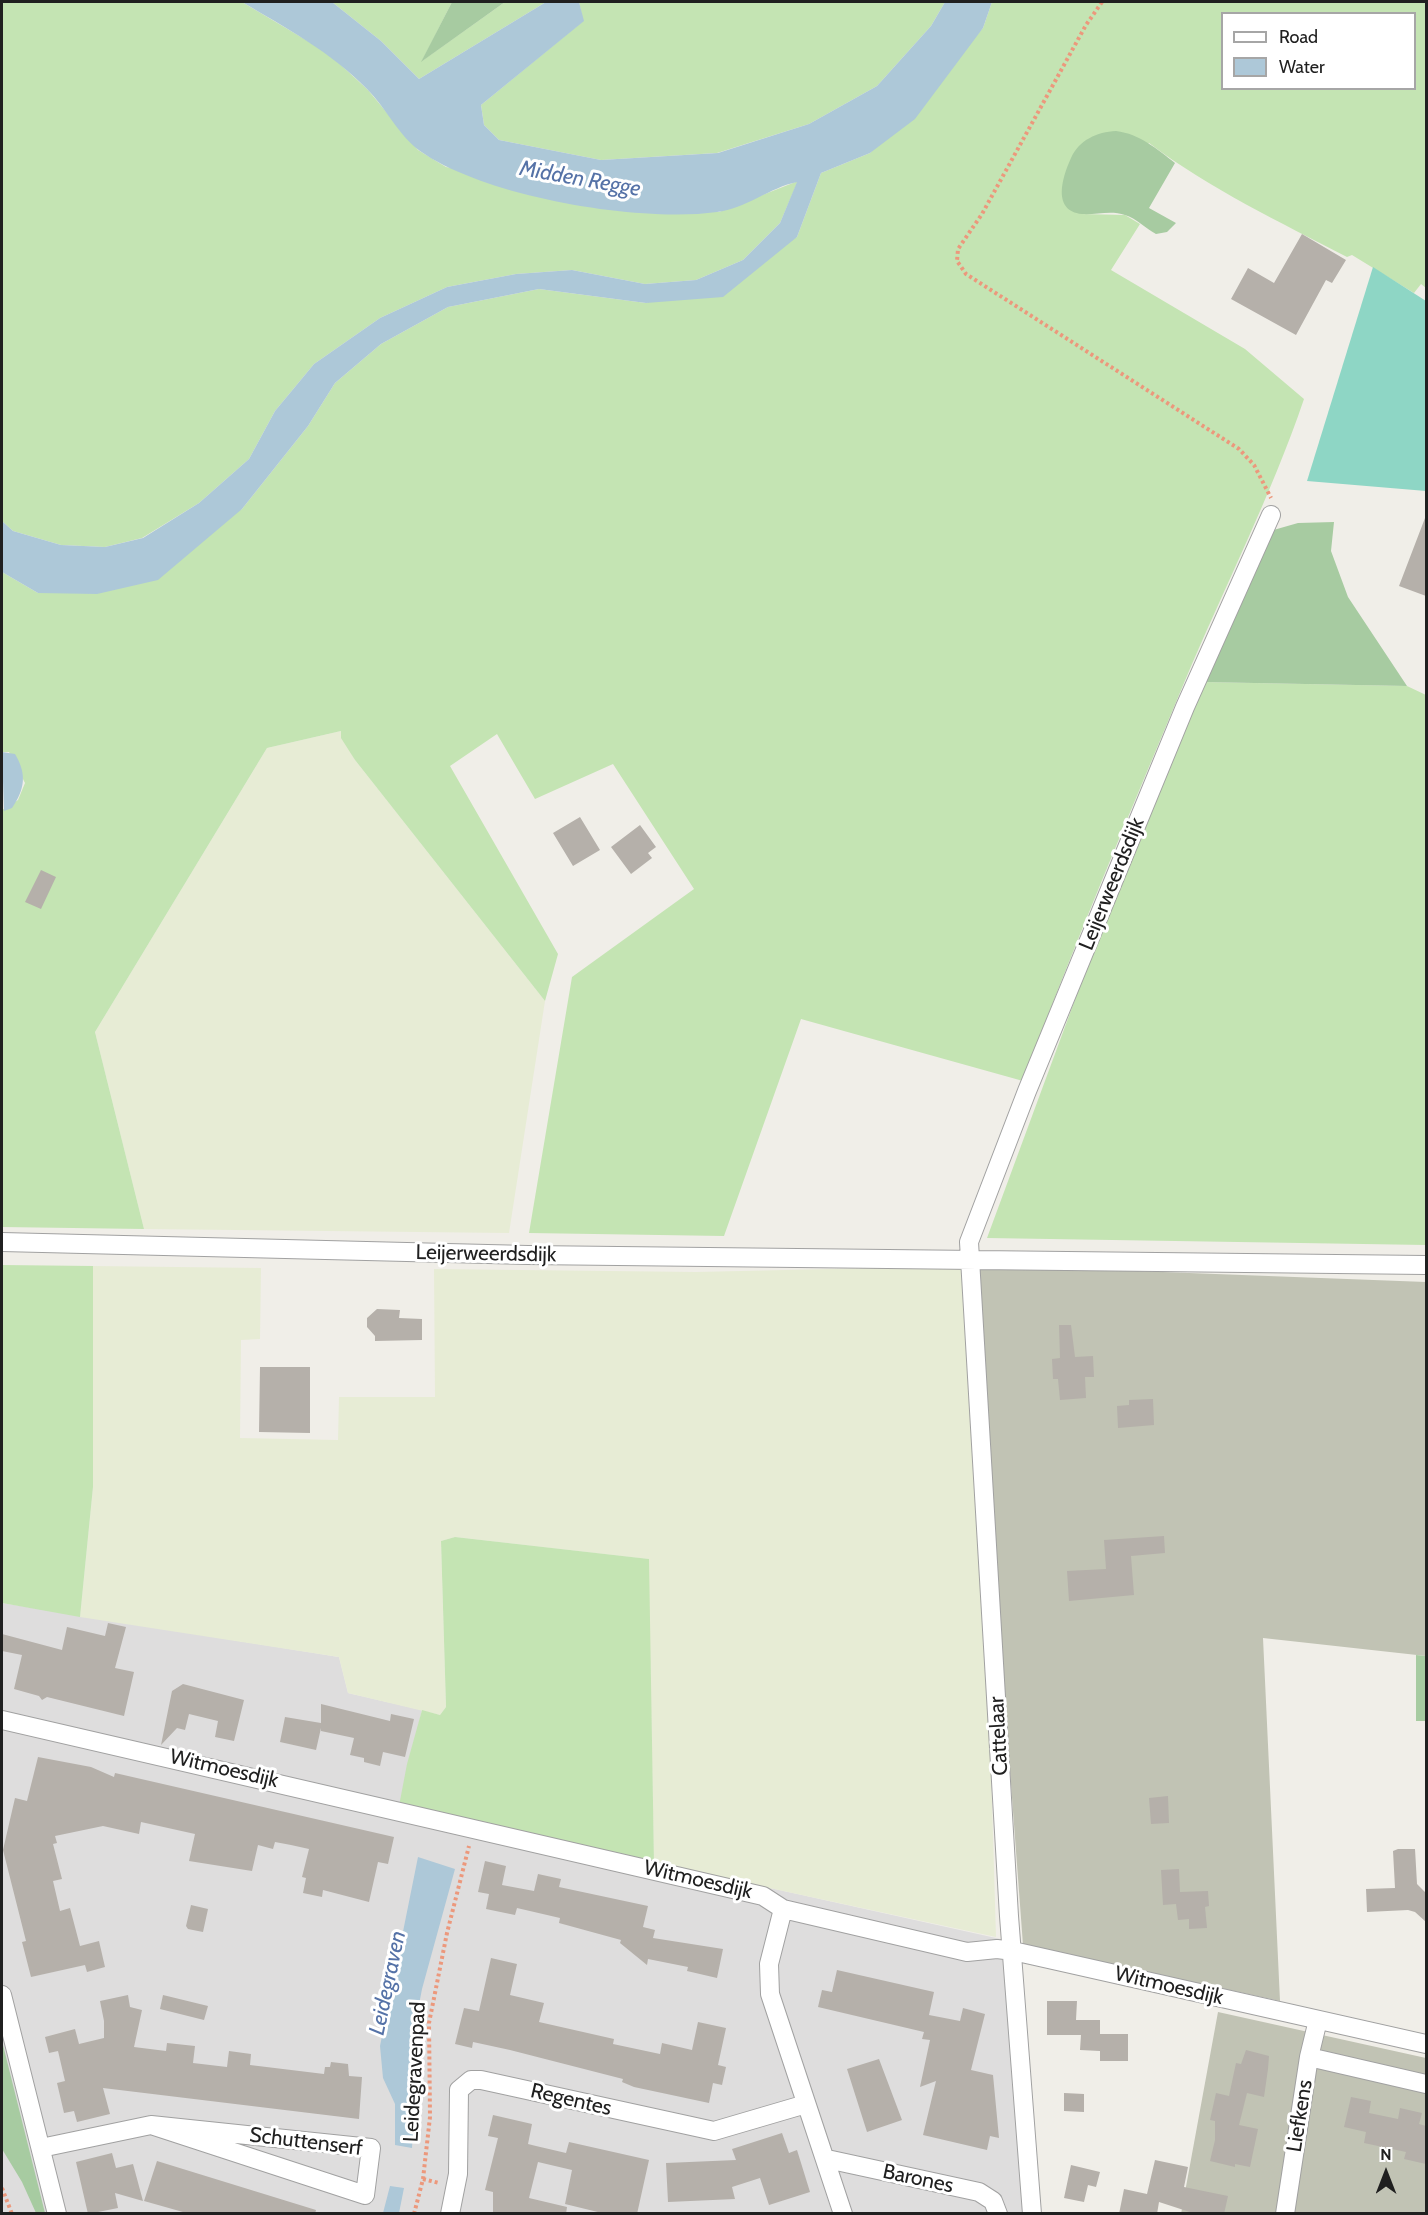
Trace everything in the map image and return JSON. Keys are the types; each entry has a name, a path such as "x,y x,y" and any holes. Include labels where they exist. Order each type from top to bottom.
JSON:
{"street":[{"name":"Leijerweerdsdijk","path":"970,1259 969,1242 1032,1081 1185,707 1273,511"},
{"name":"Leijerweerdsdijk","path":"2,1242 528,1255 1426,1265"},
{"name":"Cattelaar","path":"970,1259 1013,1951 1032,2214"},
{"name":"Witmoesdijk","path":"2,1720 474,1827 763,1896 783,1909 967,1952 996,1948 1013,1951 1426,2044"},
{"path":"783,1909 769,1964 770,1994 806,2104 827,2159 843,2214"},
{"path":"2,1995 57,2214"},
{"name":"Liefkens","path":"1285,2214 1309,2057 1318,2020"},
{"path":"1309,2057 1426,2084"},
{"name":"Regentes","path":"450,2214 458,2174 459,2090 471,2080 481,2079 714,2131 806,2104"},
{"name":"Schuttenserf","path":"41,2148 151,2125 371,2148 365,2195 151,2125"},
{"name":"Barones","path":"827,2159 979,2192 993,2201 998,2214"}],"path":[{"path":"1102,2 1086,25 982,214 958,249 959,265 966,274 1239,448 1254,465 1273,511"},
{"name":"Leidegravenpad","path":"414,2214 423,2180 430,2117 429,2023 447,1933 474,1827"},
{"path":"2,2188 12,2214"}],"shaded area":[{"path":"341,731 355,760 545,1001 509,1233 144,1229 95,1032 267,748"},
{"path":"979,1265 1426,1282 1426,1656 1263,1638 1280,2001 1023,1945 997,1596"},
{"path":"93,1266 261,1268 260,1339 241,1340 240,1438 338,1440 339,1397 435,1397 434,1269 696,1272 965,1266 986,1600 996,1937 654,1863 648,1559 455,1537 441,1541 446,1707 440,1715 348,1693 339,1657 80,1617 93,1487"},
{"path":"2,1603 339,1657 348,1693 422,1710 400,1806 1005,1940 1023,2213 2,2213"},
{"path":"1218,2012 1426,2058 1426,2213 1181,2214"}],"green space":[{"path":"2,2 242,2 328,53 368,90 418,150 446,167 719,212 798,181 780,223 743,260 696,280 645,284 572,270 516,274 447,287 380,318 314,364 275,411 249,459 199,503 142,538 105,547 61,545 13,531 2,521"},
{"path":"332,2 452,2 422,61 505,2 546,2 419,79 381,41"},
{"path":"452,2 505,2 421,62"},
{"path":"579,2 945,2 931,26 877,86 809,124 717,153 601,160 499,140 484,125 481,105 583,21"},
{"path":"992,2 1426,2 1426,288 1421,284 1414,293 1352,255 1347,257 1221,190 1149,143 1082,214 1125,215 1140,224 1111,270 1245,349 1304,399 1262,506 1184,683 1122,832 1023,1081 801,1019 724,1236 529,1233 572,977 694,889 613,764 535,799 497,734 450,766 558,954 545,1001 355,760 341,738 341,731 267,748 95,1032 144,1229 2,1227 2,810 18,800 25,783 9,752 2,752 2,572 38,593 242,509 308,426 335,383 381,344 448,307 539,289 646,303 797,237 821,173 870,153 983,28"},
{"path":"1116,131 1133,135 1175,163 1149,208 1176,223 1167,232 1156,234 1129,216 1109,213 1082,214 1066,207 1063,200 1063,184 1074,152 1089,138"},
{"path":"1373,267 1426,301 1426,491 1307,481"},
{"path":"1334,522 1331,551 1348,597 1407,686 1203,682 1270,531 1298,523"},
{"path":"1203,682 1407,686 1426,695 1426,1245 987,1238 1090,959"},
{"path":"2,1265 93,1266 93,1487 80,1617 2,1603"},
{"path":"455,1537 649,1559 654,1863 399,1806 407,1764 422,1710 440,1715 446,1707 441,1541"},
{"path":"1416,1655 1426,1656 1426,1721 1416,1721"},
{"path":"2,2041 45,2213 36,2213 22,2182 2,2149"}],"water":[{"name":"Midden Regge","path":"242,2 332,2 381,41 419,79 546,2 579,2 584,21 481,105 484,125 499,140 601,160 718,153 809,124 877,86 931,26 945,2 992,2 983,28 915,119 870,153 821,173 797,237 723,297 646,303 539,289 448,307 381,344 335,383 308,426 242,509 158,580 97,594 38,593 2,572 2,521 13,531 61,545 105,547 143,538 199,503 249,459 275,411 314,364 380,318 447,287 516,274 572,270 645,284 696,280 743,260 780,223 797,182 777,188 748,203 727,210 685,214 647,214 564,203 483,181 448,167 420,151 406,138 367,89 338,63 307,41"},
{"path":"2,752 15,754 23,775 20,794 12,808 4,811"},
{"path":"418,1857 455,1869 422,1989 412,2041 415,2099 412,2148 395,2145 395,2104 383,2078 380,2046"},
{"path":"390,2186 404,2188 399,2213 383,2213"}],"building":[{"path":"1302,234 1346,260 1332,283 1326,280 1296,335 1231,299 1248,268 1274,283"},
{"path":"1426,518 1426,596 1399,586"},
{"path":"580,817 600,850 573,866 553,833"},
{"path":"640,825 656,847 648,853 652,858 631,874 611,847"},
{"path":"41,870 56,877 41,909 25,902"},
{"path":"377,1309 400,1310 399,1318 422,1319 422,1340 375,1341 375,1336 367,1327 367,1318"},
{"path":"1059,1325 1071,1325 1075,1357 1093,1356 1094,1377 1085,1377 1086,1398 1060,1400 1058,1379 1053,1379 1052,1359 1060,1358"},
{"path":"260,1367 310,1367 310,1433 259,1432"},
{"path":"1153,1399 1154,1425 1118,1428 1117,1406 1129,1405 1129,1400"},
{"path":"1164,1536 1165,1553 1131,1556 1134,1595 1069,1601 1067,1571 1106,1569 1104,1540"},
{"path":"108,1623 126,1627 115,1668 134,1672 124,1716 47,1697 42,1700 39,1696 14,1689 22,1655 2,1651 2,1634 62,1650 67,1627 105,1636"},
{"path":"183,1684 244,1700 234,1741 215,1737 218,1721 189,1714 185,1730 177,1728 161,1745 172,1691"},
{"path":"321,1704 390,1721 391,1714 414,1719 405,1757 383,1752 380,1766 364,1762 364,1758 350,1755 354,1738 321,1731 321,1728 316,1750 280,1742 285,1717 321,1723"},
{"path":"38,1757 91,1767 114,1777 115,1773 394,1837 388,1864 378,1862 369,1902 323,1890 322,1897 303,1893 306,1878 302,1877 309,1849 291,1845 275,1842 273,1849 258,1845 252,1871 189,1861 195,1834 141,1822 139,1834 103,1826 55,1836 57,1843 53,1844 62,1879 53,1881 60,1911 70,1908 80,1946 99,1941 105,1967 87,1972 85,1965 31,1977 22,1942 26,1941 3,1850 15,1798 27,1801"},
{"path":"1168,1796 1169,1823 1151,1824 1149,1798"},
{"path":"1415,1849 1417,1884 1426,1893 1426,1922 1415,1912 1408,1910 1367,1912 1366,1889 1395,1888 1393,1851"},
{"path":"485,1861 506,1866 502,1885 534,1891 538,1874 561,1879 559,1887 648,1906 643,1927 655,1930 653,1938 723,1949 717,1978 687,1971 688,1967 648,1959 647,1965 620,1943 621,1940 559,1923 560,1918 517,1908 515,1915 486,1909 489,1894 478,1892"},
{"path":"1179,1869 1180,1892 1208,1891 1209,1906 1205,1907 1207,1928 1189,1929 1189,1919 1178,1920 1176,1904 1163,1905 1161,1870"},
{"path":"191,1905 208,1909 203,1932 188,1929 186,1926"},
{"path":"491,1958 517,1964 510,1995 544,2003 539,2022 614,2039 613,2044 660,2054 662,2043 692,2050 698,2022 726,2028 718,2065 726,2067 722,2085 713,2083 709,2103 634,2087 622,2082 623,2079 510,2050 473,2042 472,2048 455,2044 464,2008 479,2011"},
{"path":"837,1970 934,1992 929,2015 960,2021 963,2008 985,2014 971,2070 993,2075 999,2138 990,2136 987,2150 923,2135 936,2081 920,2087 930,2040 922,2039 924,2032 818,2007 822,1990 832,1992"},
{"path":"128,1995 130,2007 142,2010 134,2047 166,2051 167,2043 195,2046 193,2063 227,2067 229,2051 251,2054 250,2065 324,2074 325,2067 330,2067 331,2062 348,2064 349,2076 362,2077 359,2119 103,2088 110,2114 77,2122 74,2111 64,2113 57,2083 65,2081 58,2051 49,2053 45,2037 75,2029 79,2044 104,2038 104,2021 100,2001"},
{"path":"163,1995 208,2006 204,2020 160,2009"},
{"path":"1047,2001 1077,2001 1076,2020 1100,2020 1100,2034 1128,2034 1128,2061 1100,2061 1100,2051 1080,2050 1081,2035 1047,2035"},
{"path":"1246,2050 1269,2056 1268,2069 1264,2097 1247,2093 1239,2125 1258,2129 1250,2167 1235,2164 1235,2167 1210,2161 1215,2140 1215,2121 1210,2120 1216,2093 1229,2096 1236,2063 1241,2064"},
{"path":"879,2059 902,2120 867,2132 847,2069"},
{"path":"1064,2093 1084,2094 1084,2112 1064,2111"},
{"path":"1351,2097 1371,2101 1369,2113 1398,2119 1400,2108 1422,2113 1419,2124 1426,2126 1426,2164 1404,2159 1406,2152 1364,2143 1366,2132 1344,2127"},
{"path":"493,2115 532,2124 528,2144 566,2153 569,2142 649,2160 637,2214 606,2214 565,2204 572,2170 538,2162 529,2198 567,2207 566,2214 493,2214 493,2192 485,2190 498,2138 488,2136"},
{"path":"782,2133 789,2153 797,2150 810,2192 769,2205 760,2178 732,2187 735,2199 668,2202 666,2163 736,2160 732,2149"},
{"path":"112,2153 116,2168 133,2164 143,2201 115,2193 118,2208 88,2214 76,2162"},
{"path":"1155,2160 1188,2167 1184,2187 1228,2196 1224,2214 1196,2214 1159,2202 1157,2214 1119,2214 1124,2189 1147,2194"},
{"path":"157,2161 316,2210 315,2214 190,2214 144,2201"},
{"path":"1071,2165 1100,2172 1096,2187 1088,2185 1084,2202 1064,2198"}],"water label":[{"name":"Leidegraven","path":"388,1983"}]}
